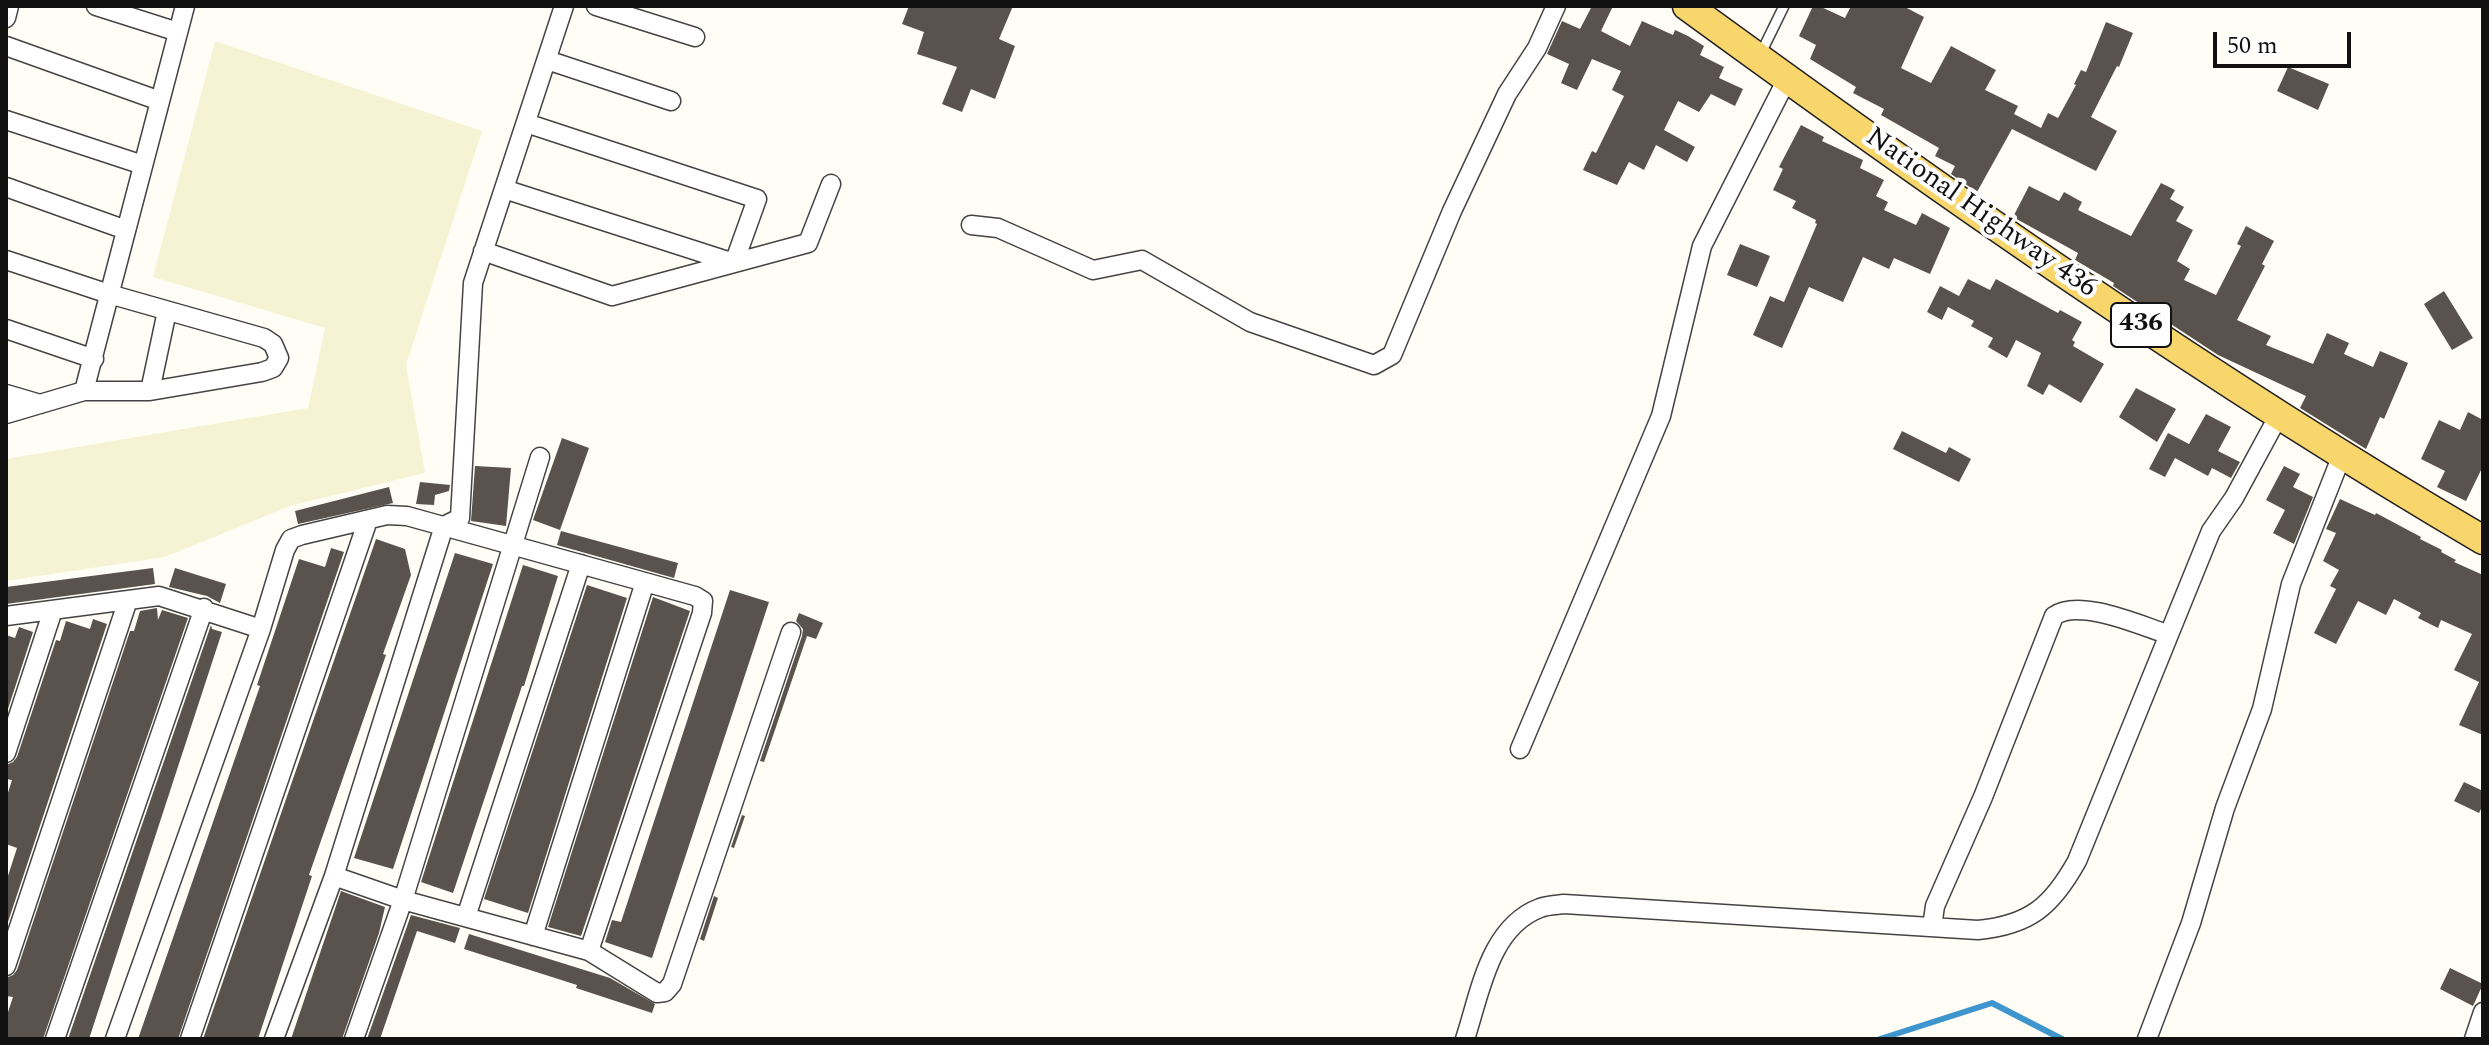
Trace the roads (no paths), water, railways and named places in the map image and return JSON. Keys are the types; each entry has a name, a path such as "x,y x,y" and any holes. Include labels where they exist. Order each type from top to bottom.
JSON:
{"main road":[{"name":"National Highway 436","path":"1687,6 2038,257 2279,415 2483,540"}],"street":[{"path":"6,18 9,6"},
{"path":"96,6 178,32"},
{"path":"84,391 185,6"},
{"path":"274,1039 334,876 444,526 460,518 473,283 564,6"},
{"path":"596,6 695,37"},
{"path":"971,225 998,228 1093,270 1142,260 1250,322 1374,365 1392,355 1452,211 1507,94 1537,48 1556,6"},
{"path":"6,46 160,101"},
{"path":"547,60 671,101"},
{"path":"1520,749 1661,416 1702,246 1788,77"},
{"path":"6,120 143,165"},
{"path":"526,123 757,199 734,263"},
{"path":"483,251 612,296 808,243 831,184"},
{"path":"6,187 126,230"},
{"path":"504,189 734,263"},
{"path":"6,260 109,294 264,338 273,344 279,358 273,368 262,372 150,391 84,391 6,414"},
{"path":"150,391 167,311"},
{"path":"6,329 94,359"},
{"path":"6,394 43,404"},
{"path":"1465,1039 1500,940 1515,923 1540,908 1564,904 1978,930 2030,917 2053,899 2081,850 2211,531 2234,498 2279,415"},
{"path":"2147,1039 2191,923 2225,808 2262,709 2291,584 2342,455"},
{"path":"354,1039 403,900 540,457"},
{"path":"115,1039 261,629 285,550 291,539 397,514 695,596 703,601 702,613 589,951"},
{"path":"190,1039 368,520"},
{"path":"466,917 581,564"},
{"path":"533,936 645,582"},
{"path":"6,616 159,596 204,608 261,629"},
{"path":"6,966 128,600"},
{"path":"55,1039 204,608"},
{"path":"1932,927 1935,906 1983,797 2054,616 2069,609 2088,610 2167,634"},
{"path":"6,753 53,610"},
{"path":"334,876 403,900 589,951 657,993 665,992 672,984 791,632"},
{"path":"2474,1039 2483,1012"}],"lane":[{"path":"1759,57 1784,6"}],"waterway":[{"path":"1880,1039 1992,1003 2062,1039"}]}
